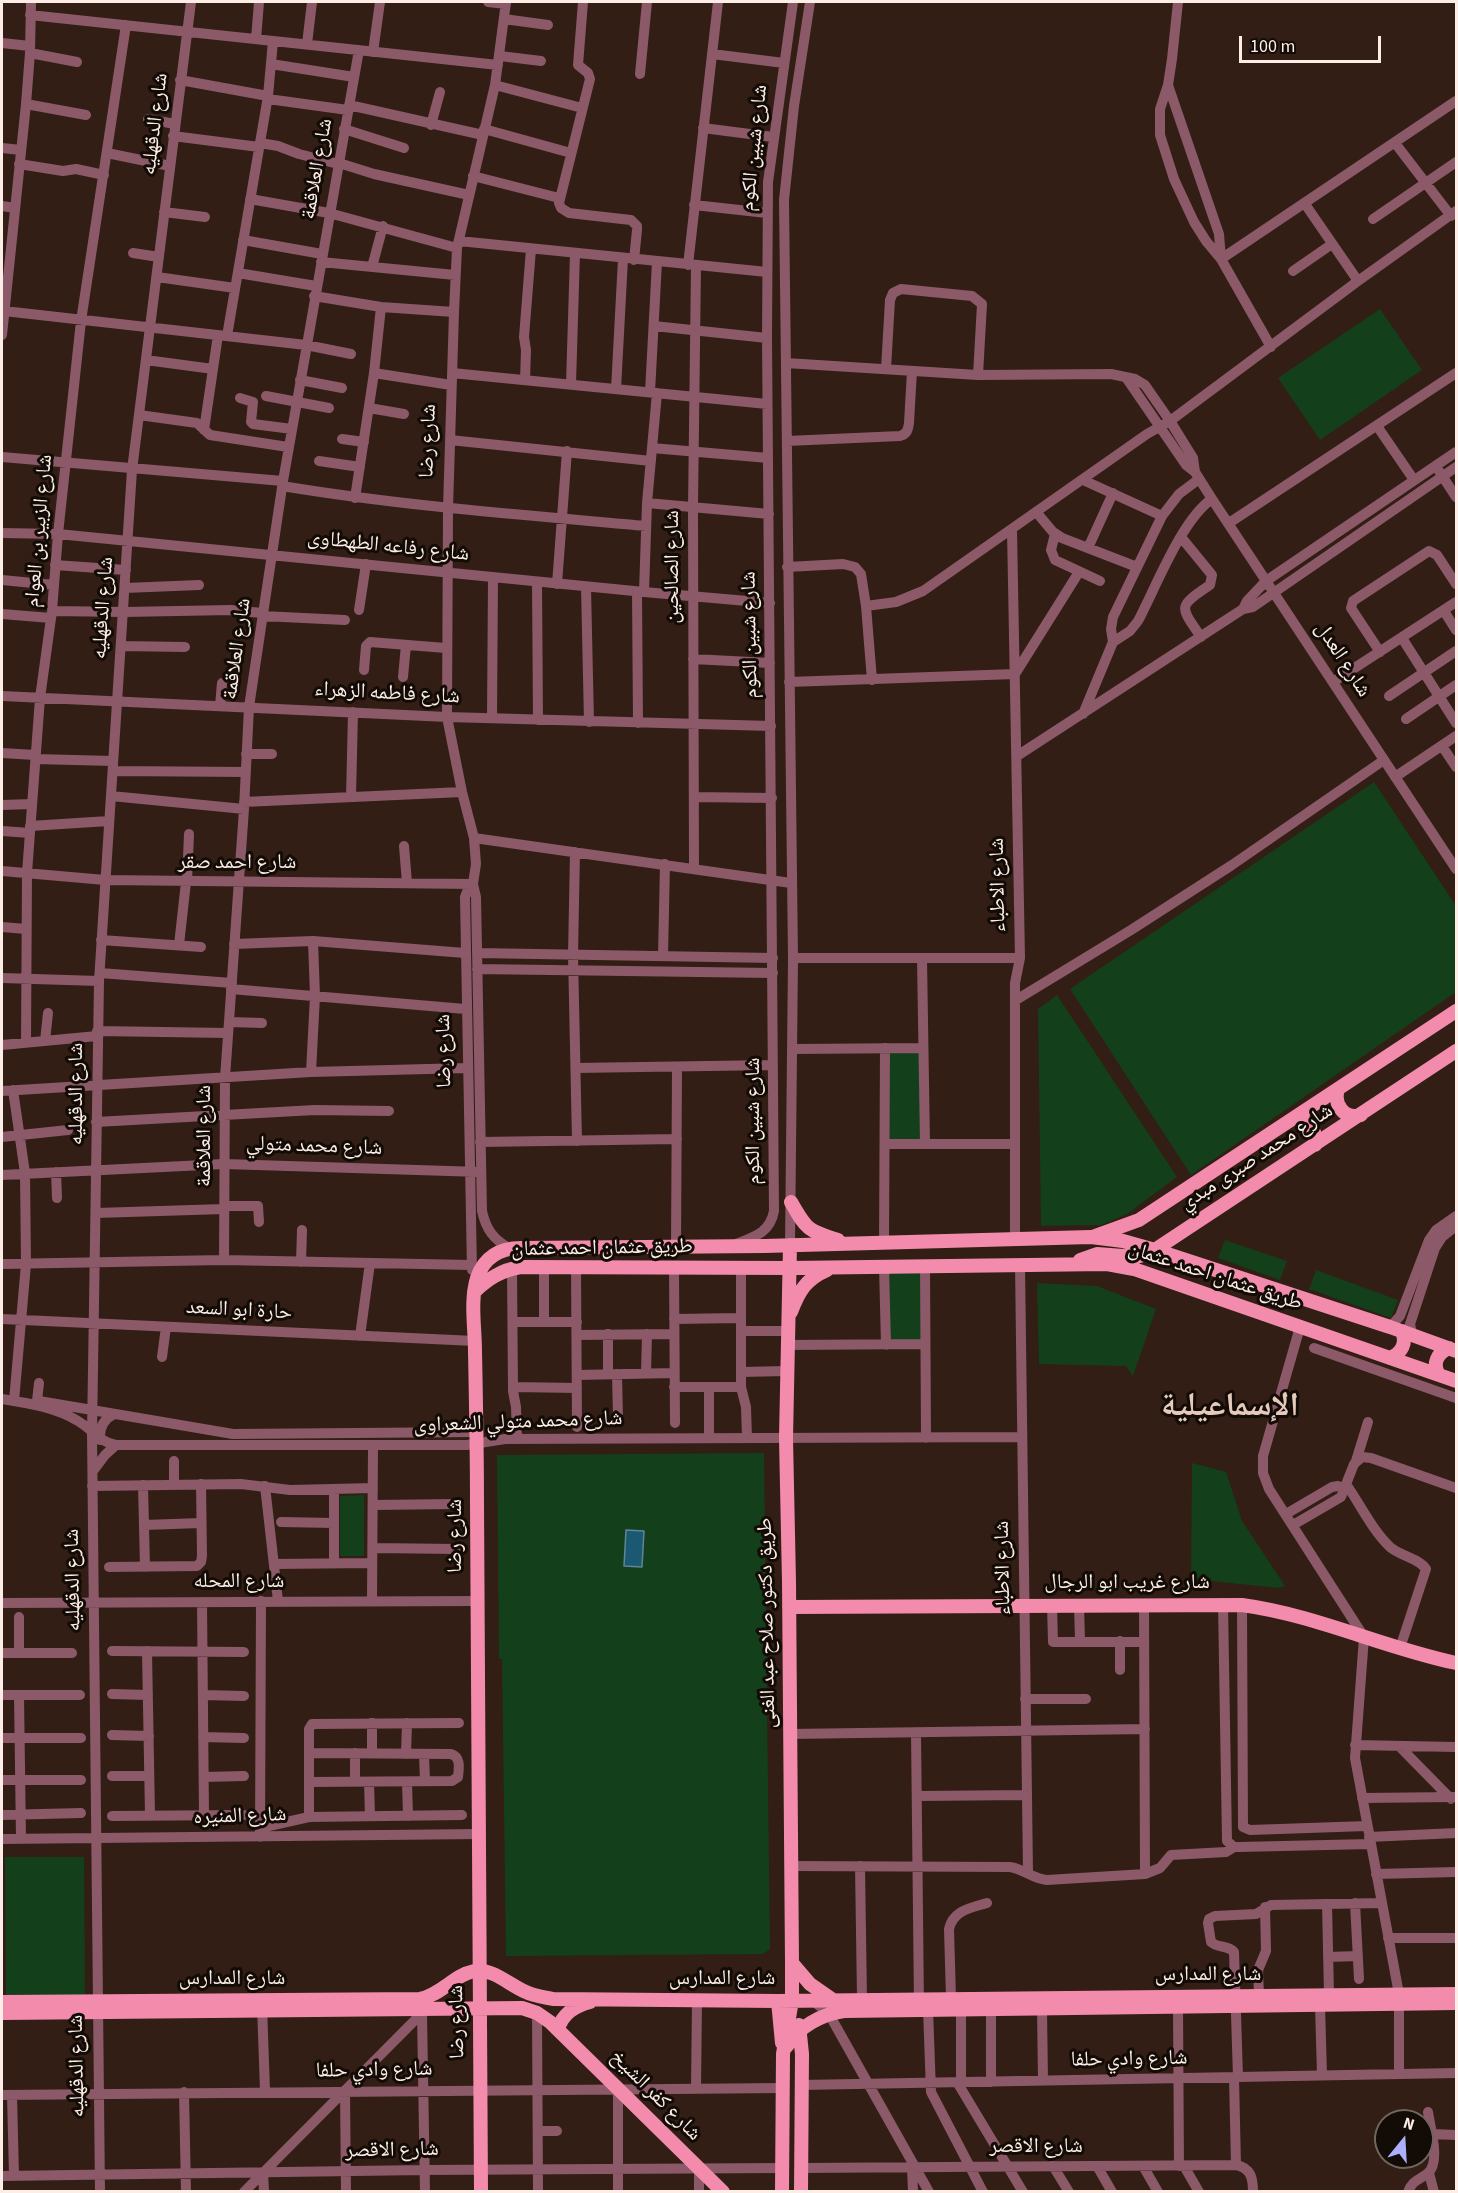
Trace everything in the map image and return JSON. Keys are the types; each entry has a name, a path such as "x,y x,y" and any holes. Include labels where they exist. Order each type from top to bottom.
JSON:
{"main road":[{"name":"شارع محمد صبرى مبدي","path":"1091,1237 1139,1220 1456,1011"},
{"name":"شارع محمد صبرى مبدي","path":"1070,1263 1097,1254 1141,1256 1155,1250 1456,1051"},
{"path":"1338,1089 1337,1100 1341,1110 1350,1116 1361,1115"},
{"path":"1295,1118 1310,1125 1315,1135 1315,1145"},
{"path":"791,1202 802,1223 809,1229 849,1244"},
{"name":"طريق عثمان احمد عثمان","path":"474,1292 481,1269 488,1259 503,1250 1091,1237 1123,1241 1155,1250 1453,1349"},
{"path":"966,1239 963,1252 966,1265"},
{"path":"783,1268 790,1245"},
{"path":"764,1246 783,1268"},
{"path":"503,1250 497,1263 509,1269"},
{"name":"طريق عثمان احمد عثمان","path":"474,1292 493,1276 509,1269 544,1267 783,1268 1107,1264 1134,1269 1456,1381"},
{"path":"787,1327 800,1290 815,1275 833,1267"},
{"name":"طريق دكتور صلاح عبد الغنى","path":"782,2192 785,2000 792,1963 786,1438 788,1295 783,1268"},
{"name":"شارع رضا","path":"474,1292 477,1438 478,1971 481,2192"},
{"path":"1390,1358 1399,1353 1404,1345 1401,1331"},
{"path":"1439,1375 1436,1367 1437,1359 1441,1352 1453,1349"},
{"name":"شارع غريب ابو الرجال","path":"789,1607 1242,1605 1291,1614 1456,1663"},
{"path":"792,1963 810,1984 833,2000"},
{"name":"شارع المدارس","path":"2,2013 97,2007 262,2005 420,1999 437,1993 466,1973 478,1971 490,1973 526,1992 544,1997 601,1999 862,1999 961,2009 1178,2007 1236,2001 1259,1995 1324,2000"},
{"name":"شارع المدارس","path":"783,2054 790,2041 800,2030 829,2014 922,2006 951,1998 1236,2001 1399,1999 1456,1994"},
{"path":"558,2029 563,2018 572,2009 601,1999"},
{"name":"شارع المدارس","path":"1399,1999 1456,2004"},
{"name":"طريق دكتور صلاح عبد الغنى","path":"785,2000 800,2030 801,2192"},
{"name":"شارع المدارس","path":"2,2002 97,2007"},
{"name":"شارع المدارس","path":"262,2005 424,2011 479,2007 522,2008 537,2013 558,2029"},
{"name":"شارع كفر الشيخ","path":"558,2029 723,2192"}],"street":[{"path":"2,335 26,104 31,2"},
{"name":"شارع الدقهليه","path":"99,2192 92,1486 96,1436 93,1410 99,977 132,470 191,2"},
{"path":"256,39 259,2"},
{"path":"307,45 312,2"},
{"path":"373,52 380,2"},
{"path":"488,2 506,3"},
{"path":"583,2 578,63 590,79 560,198 561,208 569,213 627,219 634,222 638,230 628,259 617,342 619,356 616,389"},
{"path":"640,74 647,2"},
{"name":"شارع الصالحين","path":"694,868 692,266 694,205 718,2"},
{"name":"شارع شبين الكوم","path":"731,1246 763,1232 773,1220 772,798 766,272 768,182 793,2"},
{"name":"شارع شبين الكوم","path":"790,1245 793,958 784,200 794,106 810,2"},
{"path":"1178,2 1168,85 1160,109 1159,126 1166,157 1194,222 1221,259 1271,346"},
{"name":"شارع رضا","path":"503,1250 484,1223 482,1211 476,894 473,884 476,864 474,838 447,717 446,648 455,275 458,245 495,85 506,3"},
{"path":"30,15 373,52 541,61"},
{"path":"504,19 548,25"},
{"name":"شارع الزبير بن العوام","path":"26,1043 27,873 40,698 52,614 65,463 81,321 126,25"},
{"path":"204,430 213,369 238,273 268,97 273,41"},
{"path":"2,43 77,62"},
{"name":"شارع العلاقمة","path":"224,1260 225,1078 249,707 288,447 359,50"},
{"path":"712,54 784,63"},
{"path":"271,64 354,77"},
{"path":"180,80 268,97 348,108 431,125 484,132 571,153"},
{"path":"495,85 582,108"},
{"path":"1168,85 1219,234 1221,259"},
{"path":"431,125 440,92"},
{"path":"1221,259 1456,101"},
{"path":"26,104 86,115"},
{"path":"148,119 174,130 278,146 374,174 469,195"},
{"path":"703,128 773,137"},
{"path":"344,129 404,148"},
{"path":"866,606 896,602 914,596 1170,421 1358,281 1454,213 1426,183 1395,143"},
{"path":"2,148 21,150"},
{"path":"107,153 170,166"},
{"path":"1373,219 1456,162"},
{"path":"20,164 63,171 76,169 104,174"},
{"path":"473,176 560,198"},
{"path":"250,199 329,213 383,226 406,235 458,245 531,249 766,272"},
{"path":"1305,204 1358,281"},
{"path":"694,205 767,213"},
{"path":"2,206 15,208"},
{"path":"164,212 205,217"},
{"path":"372,267 383,226"},
{"path":"243,240 372,267 455,275"},
{"path":"1293,271 1332,244"},
{"path":"525,380 524,337 531,249"},
{"path":"133,253 159,257"},
{"path":"571,384 575,253"},
{"path":"638,723 641,592 652,448 657,262"},
{"path":"238,273 381,307 453,312"},
{"path":"157,277 235,288"},
{"path":"886,369 890,300 893,293 901,289 972,296 982,303 978,375"},
{"path":"354,498 374,373 381,307"},
{"path":"3,313 306,345 351,354"},
{"path":"654,326 767,338"},
{"path":"146,360 213,369"},
{"path":"786,363 978,375 1105,374 1127,379"},
{"path":"787,441 905,435 909,423 912,371"},
{"path":"374,373 451,386"},
{"path":"452,373 767,404"},
{"path":"1229,523 1456,373"},
{"name":"شارع العدل","path":"1127,379 1142,382 1170,421 1192,458 1197,476"},
{"name":"شارع العدل","path":"1127,379 1229,523 1456,867"},
{"path":"300,380 342,388"},
{"path":"266,396 329,408"},
{"path":"240,398 253,402 251,422 253,424 292,429"},
{"path":"369,408 404,414"},
{"path":"139,415 197,423 210,435 288,447"},
{"path":"1377,426 1414,480"},
{"path":"342,439 364,442"},
{"path":"450,440 651,461"},
{"path":"652,448 768,458"},
{"path":"557,584 567,451"},
{"path":"1243,609 1247,601 1266,581 1456,452"},
{"path":"2,457 282,484 354,498 646,526"},
{"path":"319,460 360,467"},
{"path":"1436,466 1456,497"},
{"path":"1017,756 1243,609 1251,608 1274,593 1456,467"},
{"path":"1083,714 1113,642 1111,629 1113,616 1162,516 1197,476"},
{"path":"1083,480 1162,516"},
{"path":"1088,548 1113,493"},
{"path":"1113,642 1125,635 1138,621 1181,537 1197,511 1212,499"},
{"path":"647,503 769,514"},
{"path":"1037,513 1055,534 1137,567"},
{"name":"شارع الاطباء","path":"1012,530 1020,958 1016,983 1015,1238"},
{"name":"شارع رفاعه الطهطاوى","path":"2,533 58,534 586,587 770,603"},
{"path":"1055,534 1051,547 1053,557 1058,562 1100,581"},
{"path":"1181,537 1212,575 1210,585 1188,601 1185,606 1185,613 1201,637"},
{"path":"1380,652 1350,608 1351,602 1429,551 1437,555 1456,584"},
{"path":"359,610 366,564"},
{"path":"787,567 843,564 855,567 861,574 872,680"},
{"path":"55,565 126,570"},
{"path":"789,682 1015,674 1079,572"},
{"path":"492,718 494,577"},
{"path":"2,580 54,585"},
{"path":"537,582 538,720"},
{"path":"125,588 199,585"},
{"path":"586,587 589,722"},
{"path":"1333,682 1456,602"},
{"path":"2,614 231,610 262,615 345,620"},
{"path":"1444,611 1456,630"},
{"path":"1402,638 1456,723"},
{"path":"364,670 368,643 446,648"},
{"path":"403,677 406,645"},
{"path":"121,646 185,647"},
{"path":"1389,696 1456,651"},
{"path":"693,659 770,663"},
{"path":"220,706 222,683"},
{"path":"1406,719 1456,685"},
{"name":"شارع فاطمه الزهراء","path":"2,696 447,717 771,726"},
{"path":"351,797 353,712"},
{"path":"1395,777 1456,736"},
{"path":"1442,746 1456,767"},
{"path":"2,753 113,766 246,771"},
{"path":"246,754 272,754"},
{"path":"1016,999 1131,930 1232,865 1384,760"},
{"path":"111,795 244,805 462,792"},
{"path":"694,796 772,798"},
{"path":"2,805 32,804"},
{"path":"2,831 109,821"},
{"path":"179,945 187,882 189,834"},
{"path":"474,838 791,883"},
{"path":"404,846 407,883"},
{"path":"575,852 573,955 577,1141"},
{"path":"663,956 665,864"},
{"name":"شارع احمد صقر","path":"2,871 105,880 473,884"},
{"name":"شارع رضا","path":"473,884 465,897 465,1009 471,1265 474,1292"},
{"path":"2,927 26,929"},
{"path":"101,940 201,947"},
{"path":"311,1072 315,996 313,941"},
{"path":"234,944 313,941 465,953"},
{"path":"477,953 773,958"},
{"path":"793,958 1020,958"},
{"path":"922,958 925,1144"},
{"path":"477,969 773,973"},
{"path":"2,978 26,980 99,977 231,986 465,1009"},
{"path":"45,1041 48,1013"},
{"path":"2,1046 97,1033 228,1028 262,1023"},
{"path":"884,1243 885,1048"},
{"path":"793,1049 923,1048"},
{"path":"576,1068 773,1065"},
{"path":"676,1067 676,1246"},
{"path":"2,1091 311,1072 467,1068"},
{"path":"13,1090 26,1173 26,1264 14,1401"},
{"path":"96,1122 315,1110 389,1111"},
{"path":"2,1137 68,1131"},
{"path":"480,1142 677,1139"},
{"path":"885,1144 1015,1144"},
{"name":"شارع محمد متولي","path":"2,1175 224,1164 481,1172"},
{"path":"56,1172 57,1198"},
{"path":"96,1213 256,1206 259,1209 259,1222"},
{"path":"1456,1217 1436,1230 1429,1239 1398,1320 1401,1331 1410,1324 1435,1248 1442,1237 1456,1226"},
{"path":"301,1262 302,1230"},
{"path":"2,1264 224,1260 471,1265"},
{"path":"360,1336 370,1263"},
{"name":"شارع الاطباء","path":"1020,1264 1028,1872"},
{"path":"884,1266 886,1345"},
{"path":"925,1266 926,1438"},
{"path":"544,1267 544,1322"},
{"path":"674,1267 675,1423"},
{"path":"741,1267 741,1387 746,1407 747,1438"},
{"path":"576,1268 577,1426"},
{"path":"509,1269 517,1439"},
{"path":"674,1319 741,1318"},
{"name":"حارة ابو السعد","path":"2,1319 475,1341"},
{"path":"513,1322 577,1322"},
{"path":"162,1357 166,1327"},
{"path":"741,1331 787,1327"},
{"path":"1300,1327 1263,1456 1266,1481 1364,1637 1355,1744 1356,1765 1399,1999 1399,2074"},
{"path":"608,1334 618,1418"},
{"path":"646,1334 646,1373"},
{"path":"577,1335 674,1334"},
{"path":"787,1345 924,1344"},
{"path":"1314,1347 1456,1398"},
{"path":"741,1371 787,1371"},
{"path":"577,1375 675,1373"},
{"path":"32,1402 39,1383"},
{"path":"513,1387 577,1388"},
{"path":"675,1387 741,1387"},
{"path":"709,1387 709,1438"},
{"name":"شارع محمد متولي الشعراوى","path":"2,1399 93,1410 240,1434 498,1440 1022,1437"},
{"name":"شارع محمد متولي الشعراوى","path":"32,1402 70,1417 96,1436 116,1446 373,1446 477,1438"},
{"path":"96,1436 101,1426 114,1414"},
{"path":"1293,1525 1339,1498 1356,1461 1368,1422"},
{"path":"188,1427 192,1437 188,1446"},
{"path":"93,1471 105,1455 116,1446"},
{"path":"372,1601 373,1446"},
{"path":"1356,1461 1362,1457 1368,1457 1456,1488"},
{"path":"174,1461 174,1485"},
{"path":"109,1567 197,1566 202,1556 201,1484"},
{"path":"92,1486 249,1484 290,1490 373,1488"},
{"path":"143,1485 145,1567"},
{"path":"265,1486 278,1601"},
{"path":"1286,1514 1332,1487 1345,1486"},
{"path":"1345,1486 1392,1548 1423,1564 1426,1569 1400,1648"},
{"path":"334,1489 334,1563"},
{"path":"373,1505 455,1504"},
{"path":"281,1522 334,1523"},
{"path":"144,1524 201,1523"},
{"path":"372,1548 457,1549"},
{"path":"275,1564 372,1563"},
{"path":"261,1601 260,1832 309,1817 462,1815"},
{"name":"شارع المحله","path":"2,1603 478,1601"},
{"path":"202,1602 204,1815"},
{"path":"1144,1604 1145,1874"},
{"path":"1223,1604 1226,1836 1227,1841 1234,1847"},
{"path":"1052,1605 1053,1641 1144,1642"},
{"path":"1079,1605 1080,1641"},
{"path":"1242,1605 1243,1827 1250,1830 1369,1836"},
{"path":"19,1617 19,1653"},
{"path":"1120,1641 1120,1670"},
{"path":"112,1651 244,1652"},
{"path":"147,1651 150,1815"},
{"path":"2,1653 72,1653"},
{"path":"112,1694 148,1695"},
{"path":"2,1695 80,1695"},
{"path":"19,1695 21,1839"},
{"path":"203,1695 244,1696"},
{"path":"1025,1700 1086,1699"},
{"path":"372,1723 372,1753"},
{"path":"406,1723 406,1754"},
{"path":"309,1817 309,1729 312,1724 459,1723"},
{"path":"790,1734 1145,1729"},
{"path":"916,1732 917,1866 922,2006 930,2083 933,2095 983,2192"},
{"path":"112,1735 148,1736"},
{"path":"203,1737 244,1738"},
{"path":"2,1738 81,1738"},
{"path":"1355,1744 1456,1747"},
{"path":"1399,1746 1454,1799"},
{"path":"309,1753 451,1754 456,1756 458,1761 458,1774 455,1780 309,1782"},
{"path":"355,1753 355,1782"},
{"path":"424,1754 425,1782"},
{"path":"112,1776 149,1776"},
{"path":"204,1776 244,1776"},
{"path":"2,1780 81,1780"},
{"path":"369,1782 370,1816"},
{"path":"407,1782 408,1816"},
{"path":"917,1796 1027,1795"},
{"path":"1362,1798 1454,1799"},
{"path":"2,1815 81,1813"},
{"path":"112,1816 244,1815"},
{"name":"شارع المنيره","path":"2,1839 96,1839 260,1832 479,1834"},
{"path":"791,1866 1010,1867 1047,1880 1145,1874 1160,1868 1171,1855 1226,1852 1234,1847 1369,1836 1456,1833"},
{"path":"860,1866 862,1999"},
{"path":"1376,1874 1456,1872"},
{"path":"951,1998 949,1929 951,1920 960,1911 987,1903"},
{"path":"1253,2192 1250,2173 1236,2166 1234,1952 1210,1942 1208,1921 1215,1916 1256,1914 1272,1905 1382,1903"},
{"path":"1322,2075 1324,2000 1328,1957 1327,1904"},
{"path":"1355,1904 1359,1979"},
{"path":"1259,1995 1258,1970 1266,1951 1265,1907"},
{"path":"1388,1938 1456,1938"},
{"path":"1328,1957 1358,1956"},
{"path":"696,2089 697,2000"},
{"path":"812,2000 829,2014 929,2192"},
{"path":"262,2005 265,2091"},
{"path":"1178,2007 1181,2166 1198,2192"},
{"path":"991,2008 992,2082"},
{"path":"1042,2008 1043,2081"},
{"path":"961,2009 959,2082 1023,2192"},
{"path":"424,2011 424,2192"},
{"path":"244,2192 424,2011"},
{"path":"537,2013 538,2192"},
{"name":"شارع وادي حلفا","path":"801,2085 1456,2073"},
{"name":"شارع وادي حلفا","path":"7,2095 783,2088"},
{"path":"618,2089 618,2192"},
{"path":"184,2092 186,2192"},
{"path":"344,2092 346,2192"},
{"path":"7,2095 14,2176"},
{"path":"538,2131 557,2131"},
{"path":"1434,2134 1456,2135"},
{"path":"1053,2166 1069,2192"},
{"path":"1096,2166 1112,2192"},
{"path":"1143,2166 1158,2192"},
{"name":"شارع الاقصر","path":"801,2168 1236,2166"},
{"path":"913,2192 914,2167"},
{"path":"699,2168 699,2192"},
{"name":"شارع الاقصر","path":"2,2176 345,2170 783,2168"},
{"path":"1408,2192 1413,2182 1429,2173 1431,2169"},
{"path":"263,2172 264,2192"},
{"path":"1429,2173 1434,2192"}],"green space":[{"path":"1380,309 1422,370 1320,440 1278,378"},
{"path":"1374,782 1456,906 1456,992 1191,1175 1070,989"},
{"path":"1057,995 1177,1177 1127,1214 1101,1225 1041,1226 1038,1009"},
{"path":"922,1049 924,1142 887,1143 886,1050"},
{"path":"1225,1240 1287,1261 1280,1280 1218,1258"},
{"path":"1316,1270 1398,1300 1391,1318 1309,1289"},
{"path":"924,1271 924,1344 887,1344 885,1272"},
{"path":"1037,1283 1097,1286 1156,1309 1133,1376 1126,1366 1039,1364"},
{"path":"764,1453 770,1949 763,1954 506,1956 497,1455"},
{"path":"1192,1463 1226,1472 1242,1521 1285,1586 1279,1588 1191,1579"},
{"path":"364,1495 364,1556 340,1556 340,1496"},
{"path":"5,1857 84,1857 85,1996 6,1996"}],"water":[{"path":"626,1530 644,1531 642,1567 624,1566"}],"district":[{"name":"الإسماعيلية","path":"1230,1408"}]}
